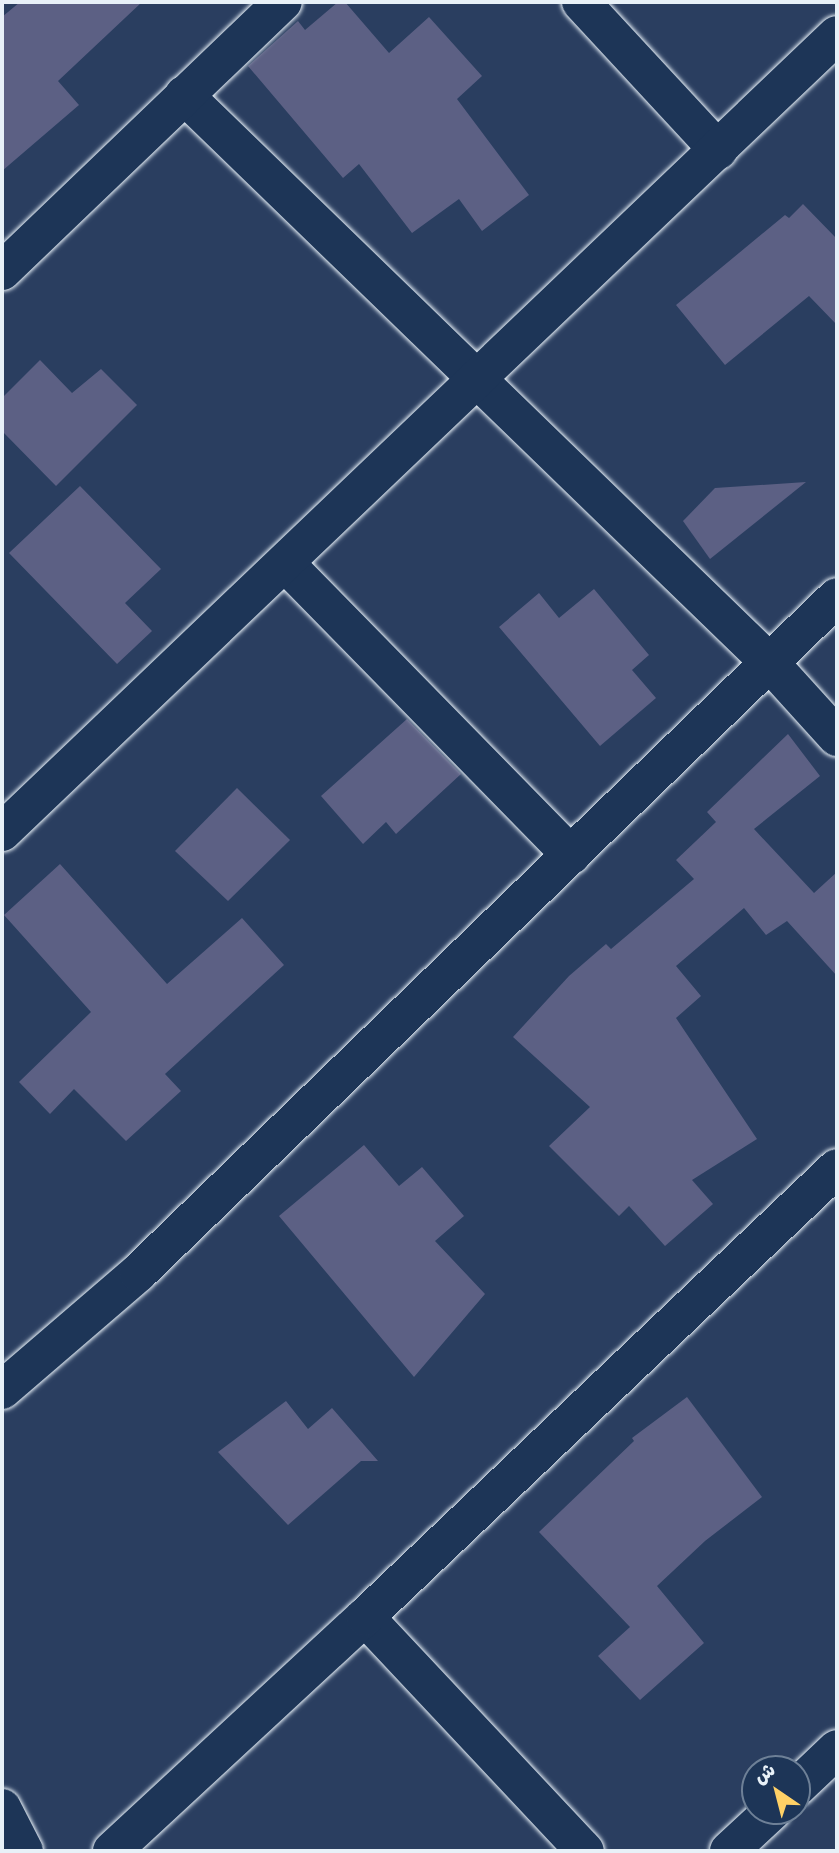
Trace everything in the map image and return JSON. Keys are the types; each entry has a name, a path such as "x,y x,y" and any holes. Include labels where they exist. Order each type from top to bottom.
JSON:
{"street":[{"path":"8,253 283,2"},
{"path":"581,2 718,150"},
{"path":"2,832 477,382 837,35"},
{"path":"184,95 477,382 770,663 837,737"},
{"path":"285,563 571,855"},
{"path":"2,1390 138,1273 837,597"},
{"path":"112,1851 365,1617 837,1168"},
{"path":"365,1617 585,1851"},
{"path":"811,1774 837,1749"},
{"path":"2,1808 24,1851"},
{"path":"729,1851 757,1825"}],"building":[{"path":"20,2 142,2 58,81 79,105 2,171 2,17"},
{"path":"338,2 345,2 389,53 429,17 482,76 457,99 529,195 482,231 459,199 412,233 359,164 343,178 248,66 298,21 305,30"},
{"path":"803,204 837,239 837,325 809,296 725,365 676,305 785,215 789,218"},
{"path":"40,360 72,393 101,369 137,405 56,486 2,431 2,398"},
{"path":"806,482 710,559 683,521 715,488"},
{"path":"80,486 161,569 125,603 152,631 117,664 9,553"},
{"path":"594,589 649,655 632,670 656,698 600,746 499,627 539,593 559,618"},
{"path":"407,719 461,774 396,834 386,822 363,844 321,796"},
{"path":"788,734 820,776 754,829 814,893 837,872 837,976 787,921 766,935 744,908 676,966 701,996 676,1018 757,1139 692,1180 713,1204 665,1246 629,1206 619,1216 549,1146 590,1107 513,1037 569,976 606,944 611,949 694,879 676,860 716,822 707,812"},
{"path":"237,788 290,840 228,901 175,851"},
{"path":"60,864 167,984 242,918 284,965 165,1074 181,1091 126,1141 74,1089 50,1114 19,1082 91,1012 4,915"},
{"path":"364,1145 399,1186 422,1167 464,1216 435,1241 485,1294 414,1377 279,1216"},
{"path":"687,1397 762,1497 705,1541 657,1586 704,1643 640,1700 598,1656 630,1627 539,1532 634,1441 632,1438"},
{"path":"286,1401 308,1429 332,1408 378,1461 361,1461 288,1525 218,1452"}]}
